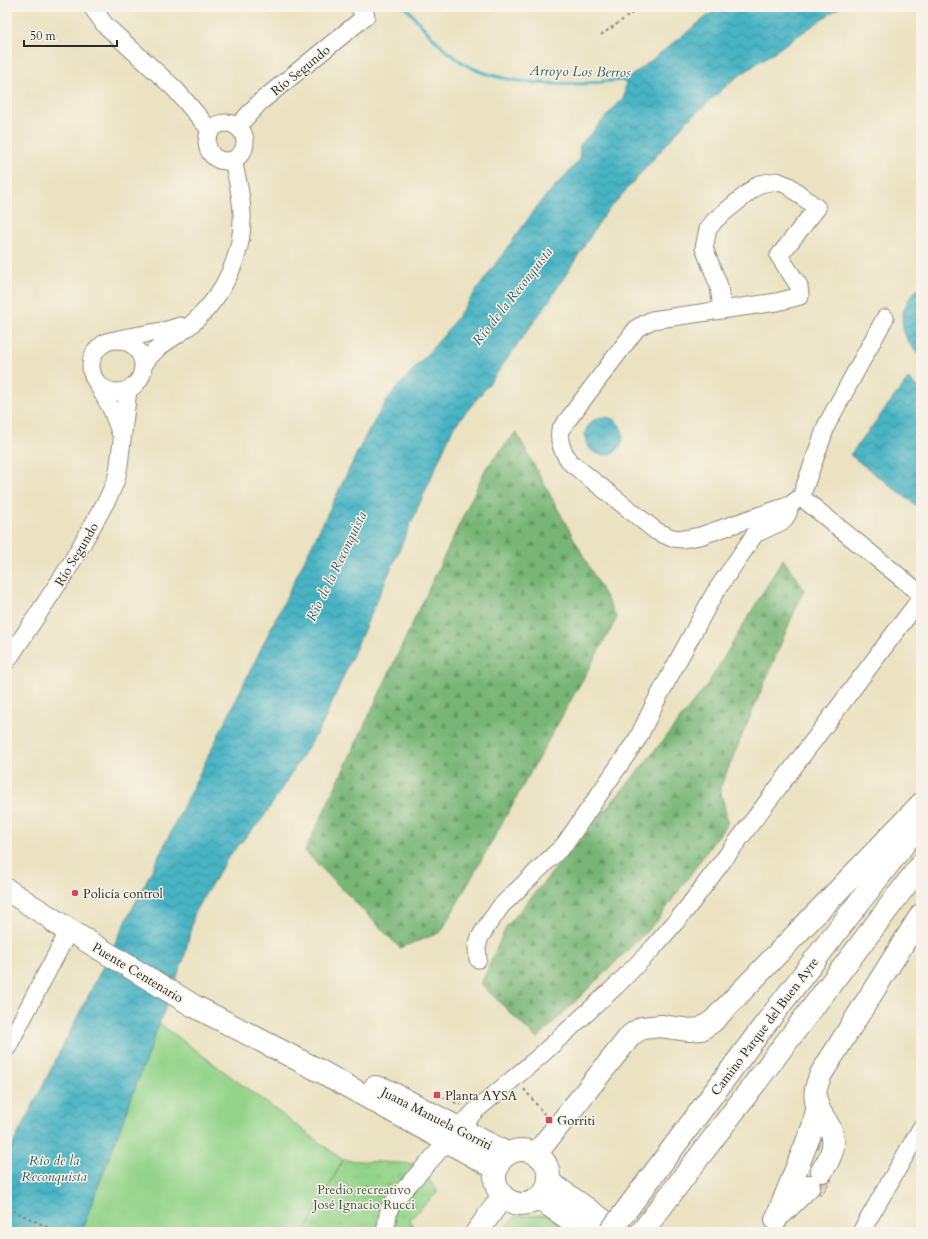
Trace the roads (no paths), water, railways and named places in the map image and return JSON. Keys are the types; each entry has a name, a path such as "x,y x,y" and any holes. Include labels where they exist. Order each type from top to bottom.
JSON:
{"main road":[{"path":"536,1154 631,1035 642,1028 661,1026 688,1030 701,1029 713,1021 921,804"},
{"name":"Camino Parque del Buen Ayre","path":"610,1232 760,1031 921,822"},
{"name":"Camino Parque del Buen Ayre","path":"642,1232 921,865"},
{"name":"Puente Centenario","path":"7,879 16,895 82,938 194,1006"},
{"path":"772,1226 816,1179 830,1159 834,1147 832,1131 818,1106 815,1090 821,1074 921,915"},
{"name":"Juana Manuela Gorriti","path":"194,1006 320,1071 453,1135 503,1161"},
{"path":"772,1226 813,1127 818,1106"},
{"path":"517,1150 527,1150 536,1154 544,1161 549,1171 544,1190 530,1203 520,1204 503,1196 496,1183 503,1161 517,1150"},
{"path":"544,1190 588,1232"},
{"path":"544,1190 620,1232"},
{"path":"477,1232 503,1196"}],"street":[{"path":"92,7 105,24 175,90 211,131"},
{"name":"Río Segundo","path":"237,127 260,102 362,11"},
{"path":"224,123 237,127 244,136 245,142 242,152 233,160 220,160 210,153 207,140 211,131 218,125 224,123"},
{"path":"144,364 158,347 167,339 182,333 197,319 229,274 238,252 242,220 240,193 233,160"},
{"path":"722,310 719,286 704,248 708,229 714,220 759,184 776,180 789,186 817,208 780,256 799,286 800,296 777,302 722,310 652,320 637,328 570,414 560,430 559,440 571,463 656,531 672,538 683,539 700,536 796,501"},
{"path":"478,959 477,947 480,937 501,906 565,844 638,738 655,703 714,594 734,564 755,534 783,521 796,501 827,424 885,318"},
{"path":"113,340 122,340 130,343 142,356 144,364 139,381 128,390 119,392 110,391 102,387 96,381 92,373 91,365 97,348 104,343 113,340 167,330 197,319"},
{"name":"Río Segundo","path":"96,381 112,410 122,437"},
{"name":"Río Segundo","path":"7,661 69,567 108,498 116,480 119,465 128,390"},
{"path":"796,501 921,594"},
{"path":"385,1232 389,1209 399,1195 475,1111 617,985 653,948 685,911 921,598"},
{"path":"8,1042 65,938 64,932 60,928 30,911 16,895"},
{"path":"861,1232 921,1128"}],"water":[{"name":"Río de la Reconquista","path":"719,7 840,7 733,80 687,121 604,215 549,301 489,384 453,428 322,725 263,818 229,856 195,911 184,958 81,1232 7,1232 7,1156 158,858 366,435 389,397 445,334 541,201 579,161 580,145 624,97 626,80"},
{"path":"921,286 921,356 907,339 903,330 902,321 903,312 907,303"},
{"path":"908,379 921,389 921,509 850,455"},
{"path":"600,417 608,417 618,422 622,429 622,443 618,450 608,455 600,455 590,450 588,447 585,440 585,432 590,422 593,420"}],"waterway":[{"name":"Arroyo Los Berros","path":"406,7 448,52 468,66 491,75 528,82 553,84 584,84 618,80 630,81"}],"place":[{"name":"Policía control","path":"75,893"},
{"name":"Planta AYSA","path":"437,1095"},
{"name":"Gorriti","path":"549,1120"}],"park label":[{"name":"Predio recreativo José Ignacio Rucci","path":"364,1196"}]}
